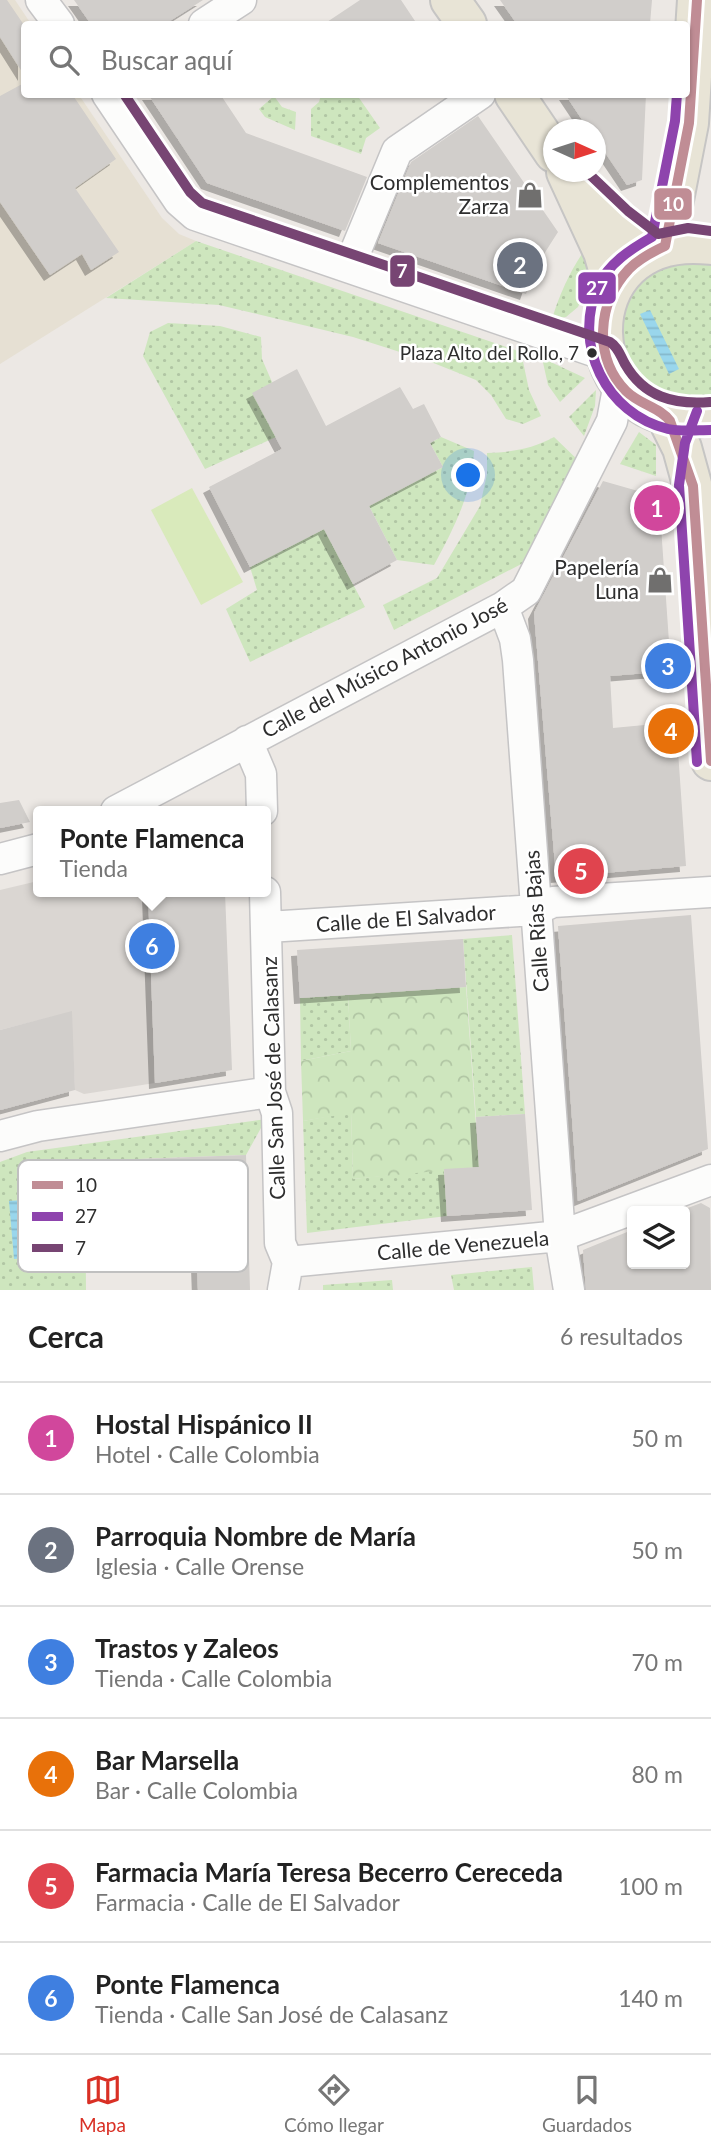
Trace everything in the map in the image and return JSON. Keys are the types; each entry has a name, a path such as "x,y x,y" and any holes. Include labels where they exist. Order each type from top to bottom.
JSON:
{"main road":[{"path":"450,0 465,21"},
{"path":"660,247 675,201 689,123 697,0"},
{"path":"517,98 543,137"},
{"path":"689,123 701,216 711,243 689,242 660,247 631,265 613,286 604,308 601,332 612,369 640,404 666,416 710,416 699,446 693,486 711,761"},
{"path":"571,182 603,252 613,286"},
{"path":"577,182 619,222 660,247"},
{"path":"666,416 682,448 693,486"}],"street":[{"path":"41,0 56,21"},
{"path":"209,21 241,0"},
{"path":"110,98 179,201 195,215 349,267 612,369"},
{"path":"349,267 397,151 474,98"},
{"path":"619,222 643,219 675,201"},
{"name":"Calle del Músico Antonio José","path":"125,806 503,607 526,591 612,421 612,369"},
{"name":"Calle Rías Bajas","path":"503,607 515,639 518,660 561,1237 569,1290"},
{"path":"247,741 261,774 262,806"},
{"path":"0,859 33,850"},
{"name":"Calle de El Salvador","path":"268,927 535,910 554,902 711,892"},
{"name":"Calle San José de Calasanz","path":"265,897 270,1092 276,1113 280,1243 286,1276"},
{"path":"0,1136 38,1126 270,1092"},
{"name":"Calle de Venezuela","path":"286,1276 561,1237 711,1180"}],"shaded area":[{"path":"0,0 15,0 29,21 21,21 21,98 81,98 162,218 179,234 196,241 0,364"},
{"path":"33,882 33,897 148,897 155,1083 84,1094 75,1090 71,1012 0,1030 0,890"}],"green space":[{"path":"275,98 282,107 296,112 295,130 265,117 259,109"},
{"path":"320,98 359,98 380,128 366,138 361,154 311,136 311,109"},
{"path":"196,241 521,352 529,390 541,416 523,424 506,419 491,395 476,380 431,362 353,337 219,305 106,298"},
{"path":"586,248 591,277 578,307 566,317 552,319 566,282"},
{"path":"674,262 711,262 711,396 692,398 673,395 643,380 631,367 624,352 621,334 624,311 644,279 658,267"},
{"path":"168,323 220,326 261,337 262,359 272,382 276,437 205,469 143,356 150,332"},
{"path":"542,358 585,378 560,402 548,385"},
{"path":"596,390 595,406 584,436 569,417"},
{"path":"639,432 656,445 656,476 620,464"},
{"path":"441,437 474,451 470,482 461,510 434,565 397,560 369,506 443,467 430,443"},
{"path":"554,437 581,463 529,560 394,630 383,605 437,578 480,506 487,474 487,453 522,449"},
{"path":"192,488 243,582 201,605 151,510"},
{"path":"324,529 365,607 250,662 226,609 257,590 250,567"},
{"path":"512,935 525,1114 476,1117 463,939"},
{"path":"466,987 479,1167 353,1179 351,1113 303,1121 301,1061 351,1051 348,995"},
{"path":"348,995 351,1051 301,1061 300,998"},
{"path":"351,1112 353,1179 444,1169 447,1216 307,1233 303,1121"},
{"path":"266,1119 246,1155 18,1160 18,1272 86,1272 86,1290 0,1290 0,1162 27,1152"},
{"path":"532,1267 534,1290 454,1290 451,1275"},
{"path":"392,1280 393,1290 323,1290 323,1285"}],"water":[{"path":"650,310 679,369 669,374 640,314"},
{"path":"18,1200 18,1259 14,1259 9,1201"}],"building":[{"path":"0,0 7,0 21,21 21,70 0,37"},
{"path":"74,0 203,0 170,21 89,21"},
{"path":"360,0 401,0 415,21 328,21"},
{"path":"500,0 652,0 650,21 515,21"},
{"path":"21,85 21,98 75,98 116,159 75,188 119,252 91,270 82,254 50,275 0,202 0,96"},
{"path":"151,98 223,98 246,133 367,177 345,231 207,183"},
{"path":"568,98 646,98 642,180 627,185 606,154 606,119 582,119"},
{"path":"478,116 558,232 535,268 526,294 378,243 411,162"},
{"path":"297,369 326,426 400,387 413,409 424,404 441,437 430,443 443,467 369,506 397,560 353,584 324,529 250,567 209,487 282,449 252,393"},
{"path":"603,481 659,497 671,671 610,676 613,728 676,722 686,866 556,877 534,613"},
{"path":"19,800 30,822 0,828 0,803"},
{"path":"148,897 225,897 232,1070 155,1083"},
{"path":"691,915 708,1149 578,1201 558,926"},
{"path":"463,939 466,987 300,998 297,950"},
{"path":"72,1011 75,1090 0,1110 0,1030"},
{"path":"525,1114 532,1210 447,1216 444,1169 479,1167 476,1117"},
{"path":"246,1155 246,1160 112,1160"},
{"path":"701,1203 710,1208 711,1290 586,1290 583,1250 627,1232 627,1269 690,1269 690,1207"},
{"path":"248,1222 250,1290 198,1290 197,1272 248,1272"}],"transit line":[{"name":"10","path":"697,0 689,123 665,246 637,262 618,283 610,298 603,330 608,362 615,377 632,396 661,412 670,421 693,486 711,761"},
{"name":"7","path":"127,98 190,192 202,203 610,342 633,375 651,391 672,400 710,402"},
{"name":"27","path":"677,98 675,121 652,237 621,257 608,270 598,286 591,308 589,331 592,353 600,374 612,393 627,409 646,421 668,429 711,430"},
{"name":"7","path":"598,182 628,211 658,234 688,228 711,231"},
{"name":"27","path":"697,411 685,443 679,485 697,762"}],"place":[{"name":"Complementos Zarza","path":"530,195"},
{"name":"Parroquia Nombre de María","path":"520,265"},
{"name":"Plaza Alto del Rollo, 7","path":"592,353"},
{"name":"Hostal Hispánico II","path":"657,508"},
{"name":"Papelería Luna","path":"660,580"},
{"name":"Trastos y Zaleos","path":"668,666"},
{"name":"Bar Marsella","path":"671,731"},
{"name":"Farmacia María Teresa Becerro Cereceda","path":"581,871"},
{"name":"Ponte Flamenca","path":"152,946"}]}
